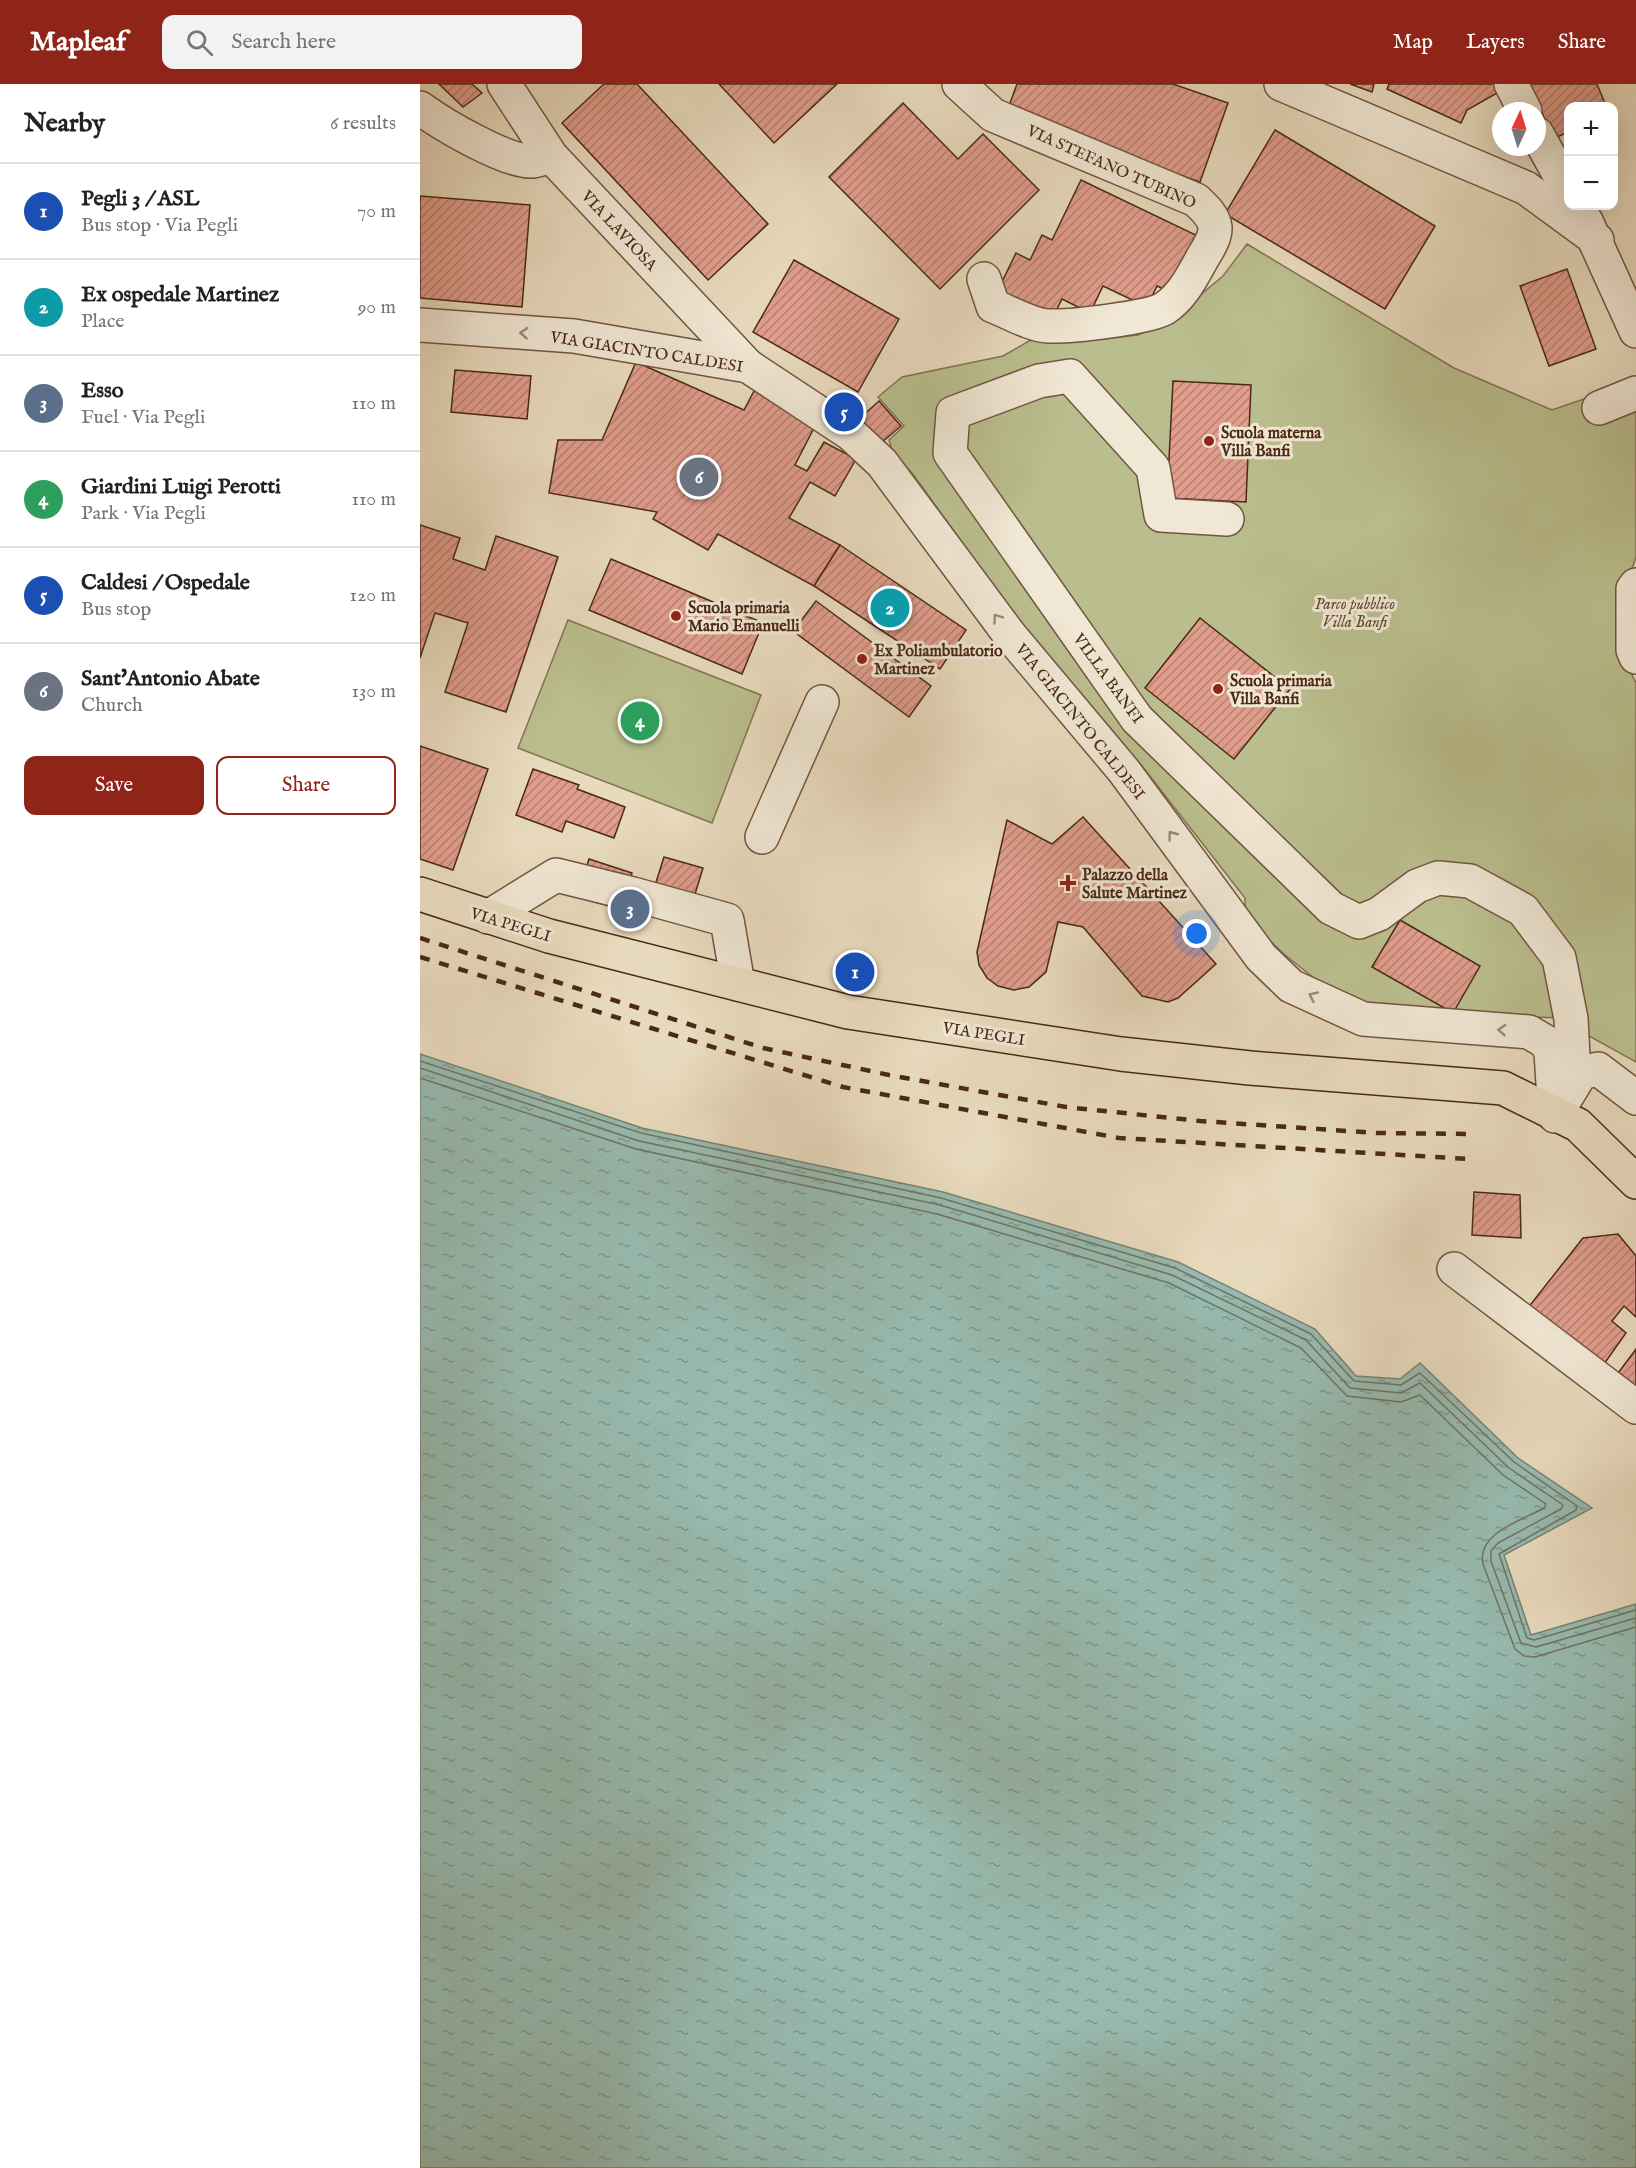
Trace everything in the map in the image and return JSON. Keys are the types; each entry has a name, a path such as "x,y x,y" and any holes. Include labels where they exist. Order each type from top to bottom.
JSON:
{"main road":[{"name":"VIA PEGLI","path":"420,894 549,936 848,1012 1121,1054 1250,1068 1503,1088 1555,1116 1578,1125 1636,1182"}],"street":[{"name":"VIA STEFANO TUBINO","path":"959,84 993,115 1196,200 1212,214 1215,225 1216,236 1191,278 1181,294 1164,309 1108,321 1046,326 993,306 984,279"},
{"path":"1281,84 1526,188 1597,240"},
{"path":"1511,84 1520,102"},
{"name":"VIA LAVIOSA","path":"515,88 551,156 748,366"},
{"path":"420,108 443,124 508,156 531,161 551,156"},
{"path":"1546,150 1564,181"},
{"path":"1579,210 1597,240 1636,331"},
{"name":"VIA GIACINTO CALDESI","path":"420,325 574,336 748,366 851,434 882,463 1009,634 1124,771 1261,957 1291,986 1363,1019 1529,1032 1579,1066"},
{"name":"VILLA BANFI","path":"1227,519 1161,514 1153,468 1070,376 1039,381 953,413 950,453 1137,719 1331,908 1359,922 1379,914 1417,886 1438,878 1470,881 1523,910 1559,958 1579,1066"},
{"path":"1599,408 1636,393"},
{"path":"1636,585 1633,589 1633,650 1636,657"},
{"path":"762,837 822,702"},
{"path":"488,917 556,875 633,894 728,920 738,984"},
{"path":"1543,1041 1551,1052 1555,1116"},
{"path":"1555,1116 1581,1073 1579,1066"},
{"path":"1579,1066 1636,1098"},
{"path":"1454,1269 1636,1407"}],"green space":[{"name":"Parco pubblico Villa Banfi","path":"1247,244 1454,368 1552,410 1636,381 1636,557 1628,580 1626,663 1636,683 1636,1062 1589,1036 1584,1019 1385,1011 1323,985 1285,955 1245,917 1245,898 1142,766 1032,639 912,473 893,453 889,440 904,426 878,397 902,377 1003,356 1029,341 1051,337 1085,341 1138,335 1175,316 1223,276"},
{"path":"568,620 761,695 712,823 518,748"}],"water":[{"path":"420,1054 642,1128 943,1192 1178,1262 1315,1329 1356,1376 1400,1379 1420,1363 1518,1458 1592,1508 1504,1555 1531,1635 1636,1604 1636,2168 420,2168"}],"building":[{"path":"439,84 472,84 482,93 463,107"},
{"path":"604,84 637,84 768,224 708,280 562,123"},
{"path":"719,84 837,84 774,143"},
{"path":"1017,84 1173,84 1228,103 1200,182 1006,114"},
{"path":"1350,84 1374,84 1372,92"},
{"path":"1389,84 1496,84 1499,92 1467,110 1461,123 1387,89"},
{"path":"1530,84 1597,84 1604,102 1564,102 1564,134 1553,139 1546,122 1546,102 1538,102"},
{"path":"903,103 958,159 983,134 1039,190 940,289 829,177"},
{"path":"1275,130 1435,226 1385,309 1225,214"},
{"path":"1081,180 1200,237 1173,293 1157,286 1147,307 1103,286 1090,313 1062,299 1052,319 997,292 1016,253 1030,260 1042,235 1052,240"},
{"path":"420,196 530,205 522,307 420,298"},
{"path":"794,260 899,319 858,392 753,332"},
{"path":"1567,269 1596,349 1549,366 1520,286"},
{"path":"636,362 744,410 754,391 817,422 795,465 807,471 824,442 856,459 835,496 810,482 789,518 840,545 814,586 718,534 708,550 653,519 657,512 549,493 558,440 602,440"},
{"path":"455,370 531,376 527,419 451,412"},
{"name":"Scuola materna Villa Banfi","path":"1173,381 1251,385 1246,502 1167,498"},
{"path":"879,401 901,426 881,443 858,420"},
{"path":"420,525 460,538 453,559 485,570 496,536 558,557 506,712 445,692 468,623 435,613 420,658"},
{"path":"840,545 966,630 940,669 814,586"},
{"name":"Scuola primaria Mario Emanuelli","path":"611,559 763,623 742,674 589,610"},
{"name":"Ex Poliambulatorio Martinez","path":"816,601 931,686 909,717 793,631"},
{"name":"Scuola primaria Villa Banfi","path":"1200,618 1290,689 1234,759 1145,688"},
{"path":"420,746 488,769 453,870 420,859"},
{"path":"533,769 579,785 577,789 625,807 614,838 566,821 562,832 516,815"},
{"name":"Palazzo della Salute Martinez","path":"1083,817 1216,964 1178,998 1168,1002 1142,996 1083,927 1058,922 1046,972 1029,987 1014,990 998,986 987,978 979,965 977,952 1007,820 1052,844"},
{"path":"664,857 703,868 691,907 652,895"},
{"path":"589,859 632,873 620,909 577,897"},
{"path":"1400,920 1480,966 1453,1013 1372,967"},
{"path":"1474,1192 1520,1195 1521,1238 1472,1235"},
{"path":"1618,1234 1636,1256 1636,1317 1624,1306 1612,1321 1626,1333 1602,1367 1527,1309 1583,1238"},
{"path":"1636,1349 1636,1393 1616,1376"}],"railway":[{"path":"420,938 763,1048 889,1075 1066,1107 1200,1121 1377,1133 1474,1134"},
{"path":"420,957 843,1087 1119,1138 1469,1159"}],"place":[{"name":"Caldesi / Ospedale","path":"844,412"},
{"name":"Scuola materna Villa Banfi","path":"1209,441"},
{"name":"Sant'Antonio Abate","path":"699,477"},
{"name":"Ex ospedale Martinez","path":"890,608"},
{"name":"Scuola primaria Mario Emanuelli","path":"676,616"},
{"name":"Ex Poliambulatorio Martinez","path":"862,659"},
{"name":"Scuola primaria Villa Banfi","path":"1218,689"},
{"name":"Giardini Luigi Perotti","path":"640,721"},
{"name":"Palazzo della Salute Martinez","path":"1068,883"},
{"name":"Esso","path":"630,909"},
{"name":"Pegli 3 / ASL","path":"855,972"}]}
